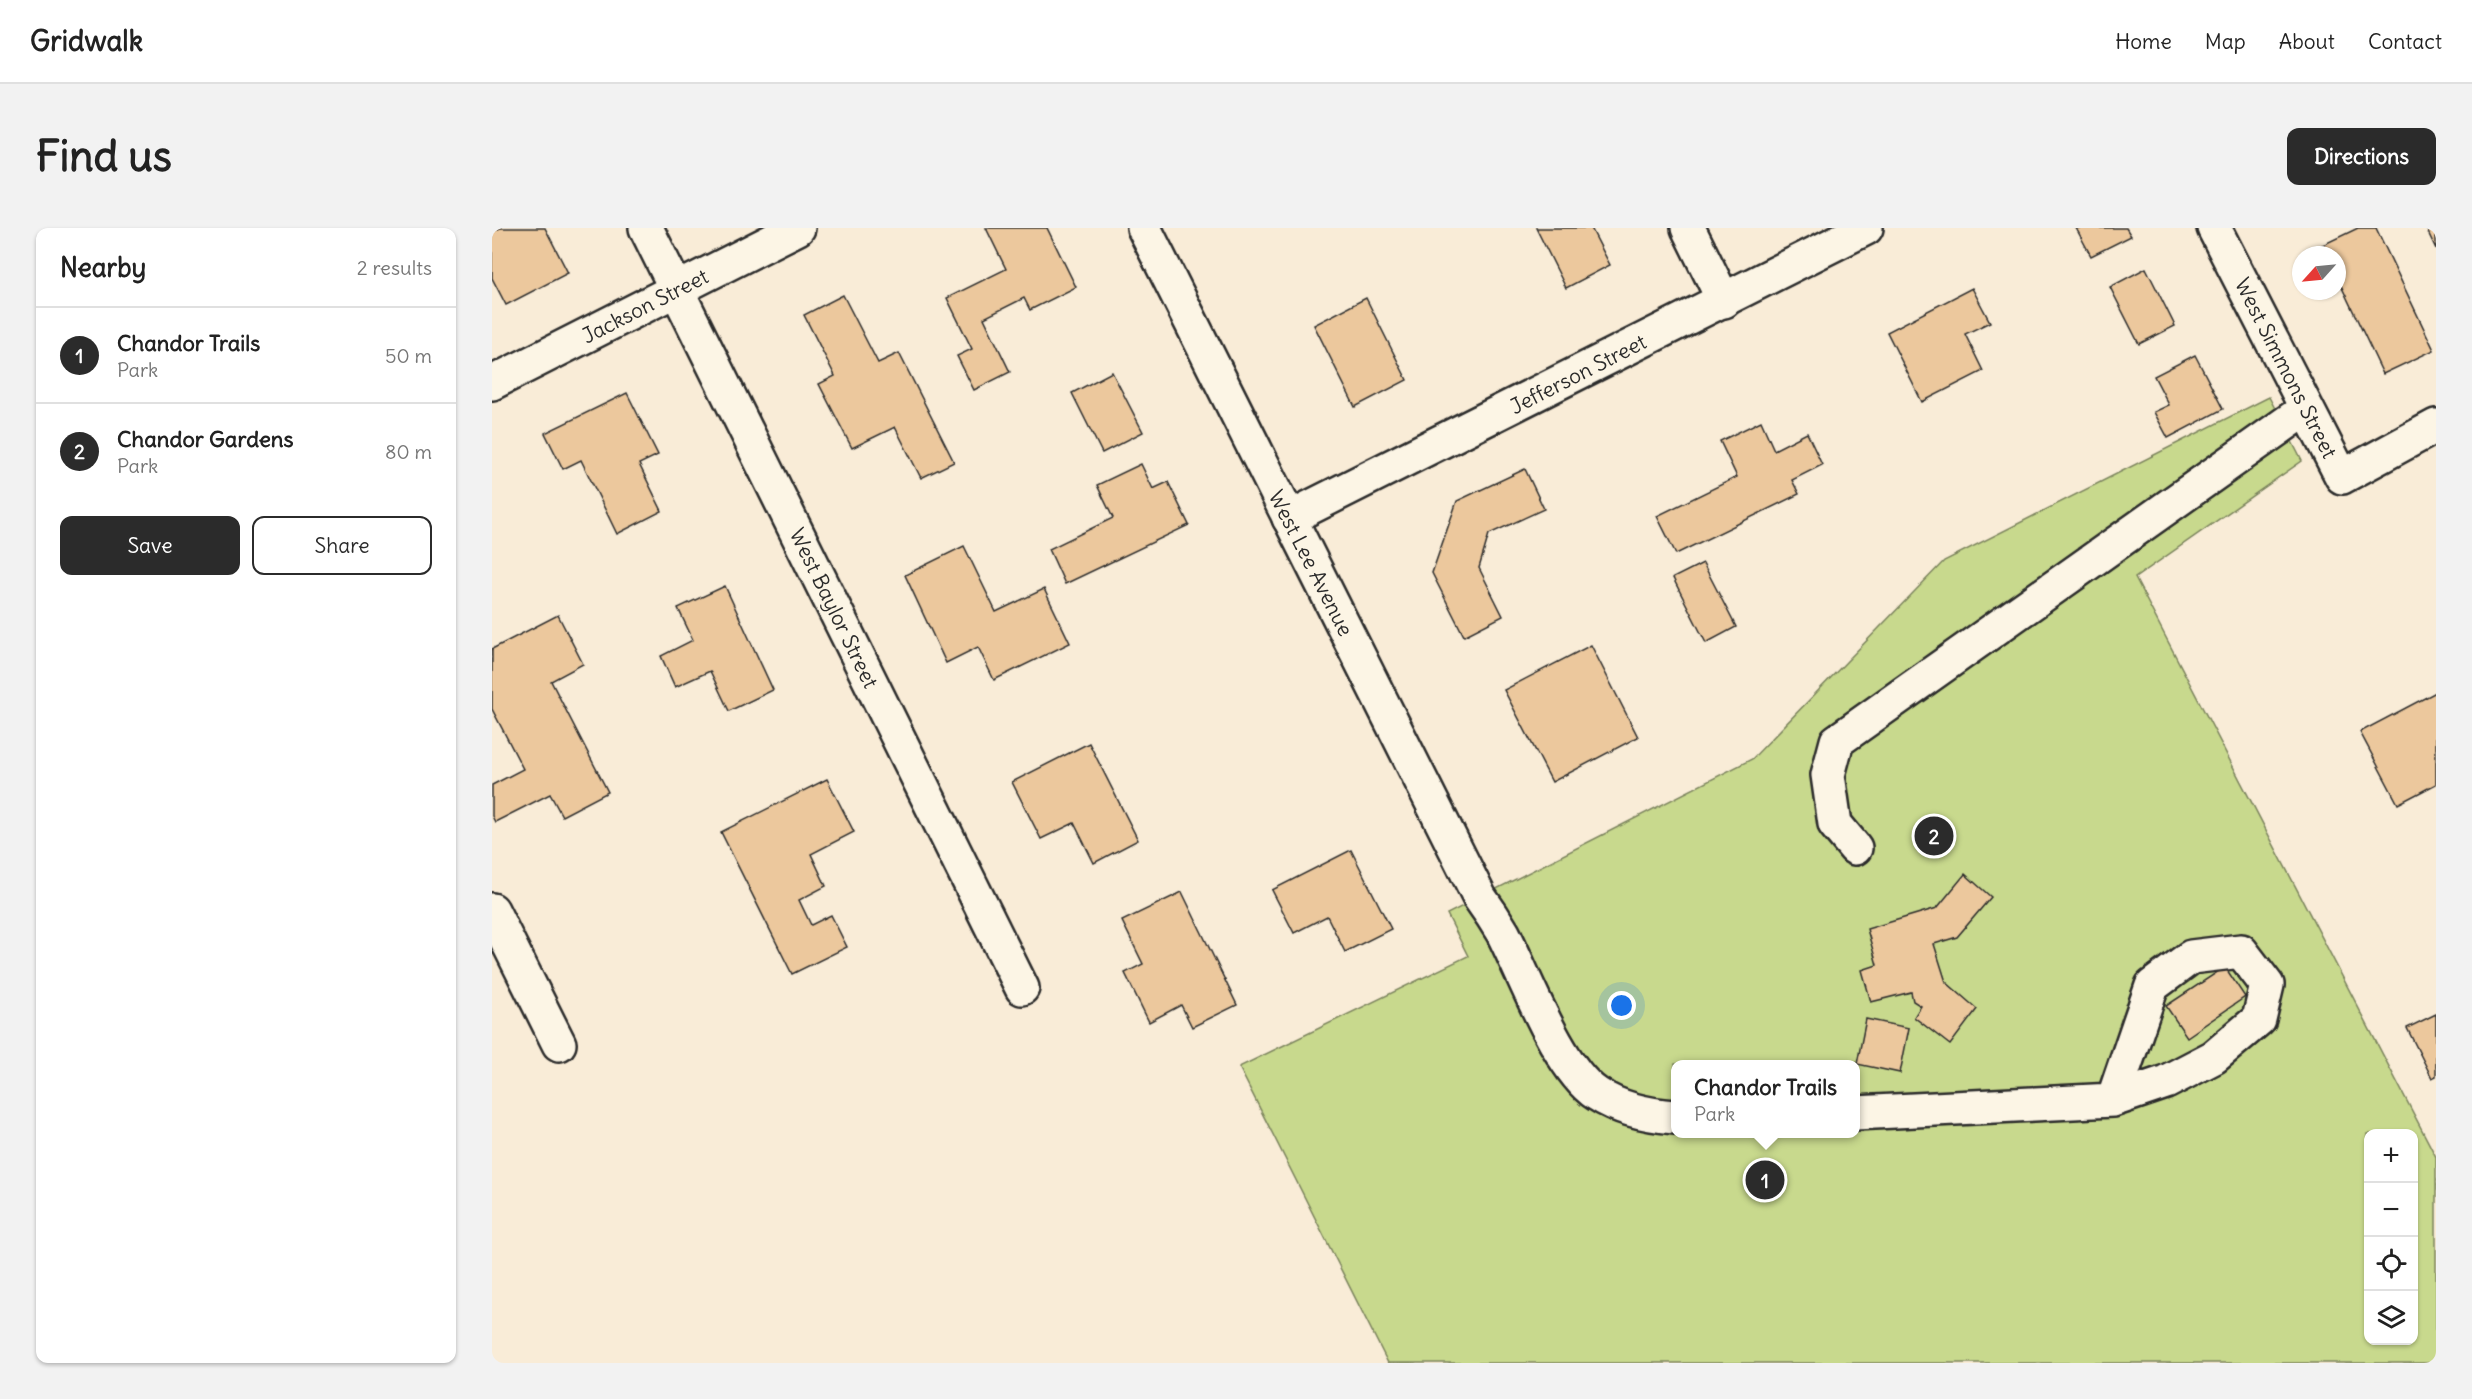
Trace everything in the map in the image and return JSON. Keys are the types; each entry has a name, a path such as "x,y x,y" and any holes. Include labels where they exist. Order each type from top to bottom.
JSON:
{"street":[{"name":"West Baylor Street","path":"646,228 1022,988"},
{"name":"Jackson Street","path":"492,383 798,228"},
{"name":"West Lee Avenue","path":"1144,228 1480,898 1501,930 1561,1051 1576,1076 1596,1093 1620,1106 1654,1115 1671,1117"},
{"path":"1688,228 1724,301"},
{"name":"Jefferson Street","path":"1288,518 1866,228"},
{"name":"West Simmons Street","path":"2214,228 2342,477 2436,426"},
{"path":"1855,848 1835,824 1828,776 1837,741 2306,409"},
{"path":"492,910 559,1044"},
{"path":"1860,1113 2113,1100 2166,1082 2214,1057 2259,1019 2267,985 2241,951 2191,957 2152,986 2113,1100"}],"green space":[{"path":"2269,397 2302,461 2135,578 2436,1157 2436,1363 1388,1363 1239,1067 1468,956 1447,914 1752,759 1944,561"}],"building":[{"path":"500,228 545,228 568,273 506,305 492,278 492,232"},
{"path":"986,228 1047,228 1076,287 1030,310 1024,298 984,318 1010,372 974,390 957,356 972,349 947,298 1006,269"},
{"path":"1536,228 1591,228 1610,265 1566,288"},
{"path":"2076,228 2126,228 2131,236 2091,256"},
{"path":"2358,228 2376,228 2434,350 2383,374 2346,296 2346,246 2320,246"},
{"path":"2426,228 2436,228 2436,249"},
{"path":"2146,268 2175,326 2139,344 2110,287"},
{"path":"1972,288 1990,322 1965,334 1983,371 1922,402 1887,332"},
{"path":"843,295 878,363 899,353 954,462 921,478 895,427 852,448 819,384 835,376 804,315"},
{"path":"1366,298 1407,380 1355,407 1314,325"},
{"path":"2195,355 2223,409 2168,438 2154,412 2169,405 2154,376"},
{"path":"1112,372 1143,432 1102,453 1072,393"},
{"path":"627,393 658,455 639,464 662,511 617,534 581,460 563,469 545,433"},
{"path":"1761,421 1774,450 1807,433 1822,465 1792,480 1799,494 1676,554 1657,516 1737,477 1720,441"},
{"path":"1141,464 1153,489 1168,482 1189,525 1065,584 1049,549 1113,518 1097,485"},
{"path":"1525,469 1544,509 1489,534 1479,568 1503,616 1464,636 1432,573 1457,501"},
{"path":"964,546 996,612 1044,589 1070,643 994,680 978,647 946,663 905,575"},
{"path":"1703,563 1736,627 1706,643 1673,578"},
{"path":"725,586 773,690 729,711 710,671 675,687 661,656 693,640 678,608"},
{"path":"558,615 583,664 551,681 608,792 562,816 550,794 495,822 492,816 492,785 523,769 492,709 492,649"},
{"path":"1591,645 1638,737 1552,782 1504,690"},
{"path":"2436,692 2436,784 2398,804 2360,732"},
{"path":"1089,743 1138,840 1094,863 1074,823 1041,839 1012,782"},
{"path":"827,779 854,832 811,854 826,886 799,900 811,925 831,915 847,947 792,974 721,832"},
{"path":"1351,850 1391,929 1345,952 1327,916 1294,933 1272,890"},
{"path":"1965,874 1991,897 1957,937 1934,944 1946,982 1977,1009 1950,1045 1914,1017 1921,1006 1913,1001 1911,992 1871,1002 1862,970 1877,965 1867,929 1937,908"},
{"path":"1182,892 1237,1005 1192,1027 1181,1005 1149,1022 1125,973 1143,964 1122,921"},
{"path":"2225,967 2245,997 2187,1037 2166,1006"},
{"path":"2436,1014 2436,1076 2432,1078 2407,1028"},
{"path":"1866,1019 1909,1028 1900,1073 1860,1065 1860,1060 1858,1060"}],"place":[{"name":"Chandor Gardens","path":"1934,836"},
{"name":"Chandor Trails","path":"1765,1180"}]}
